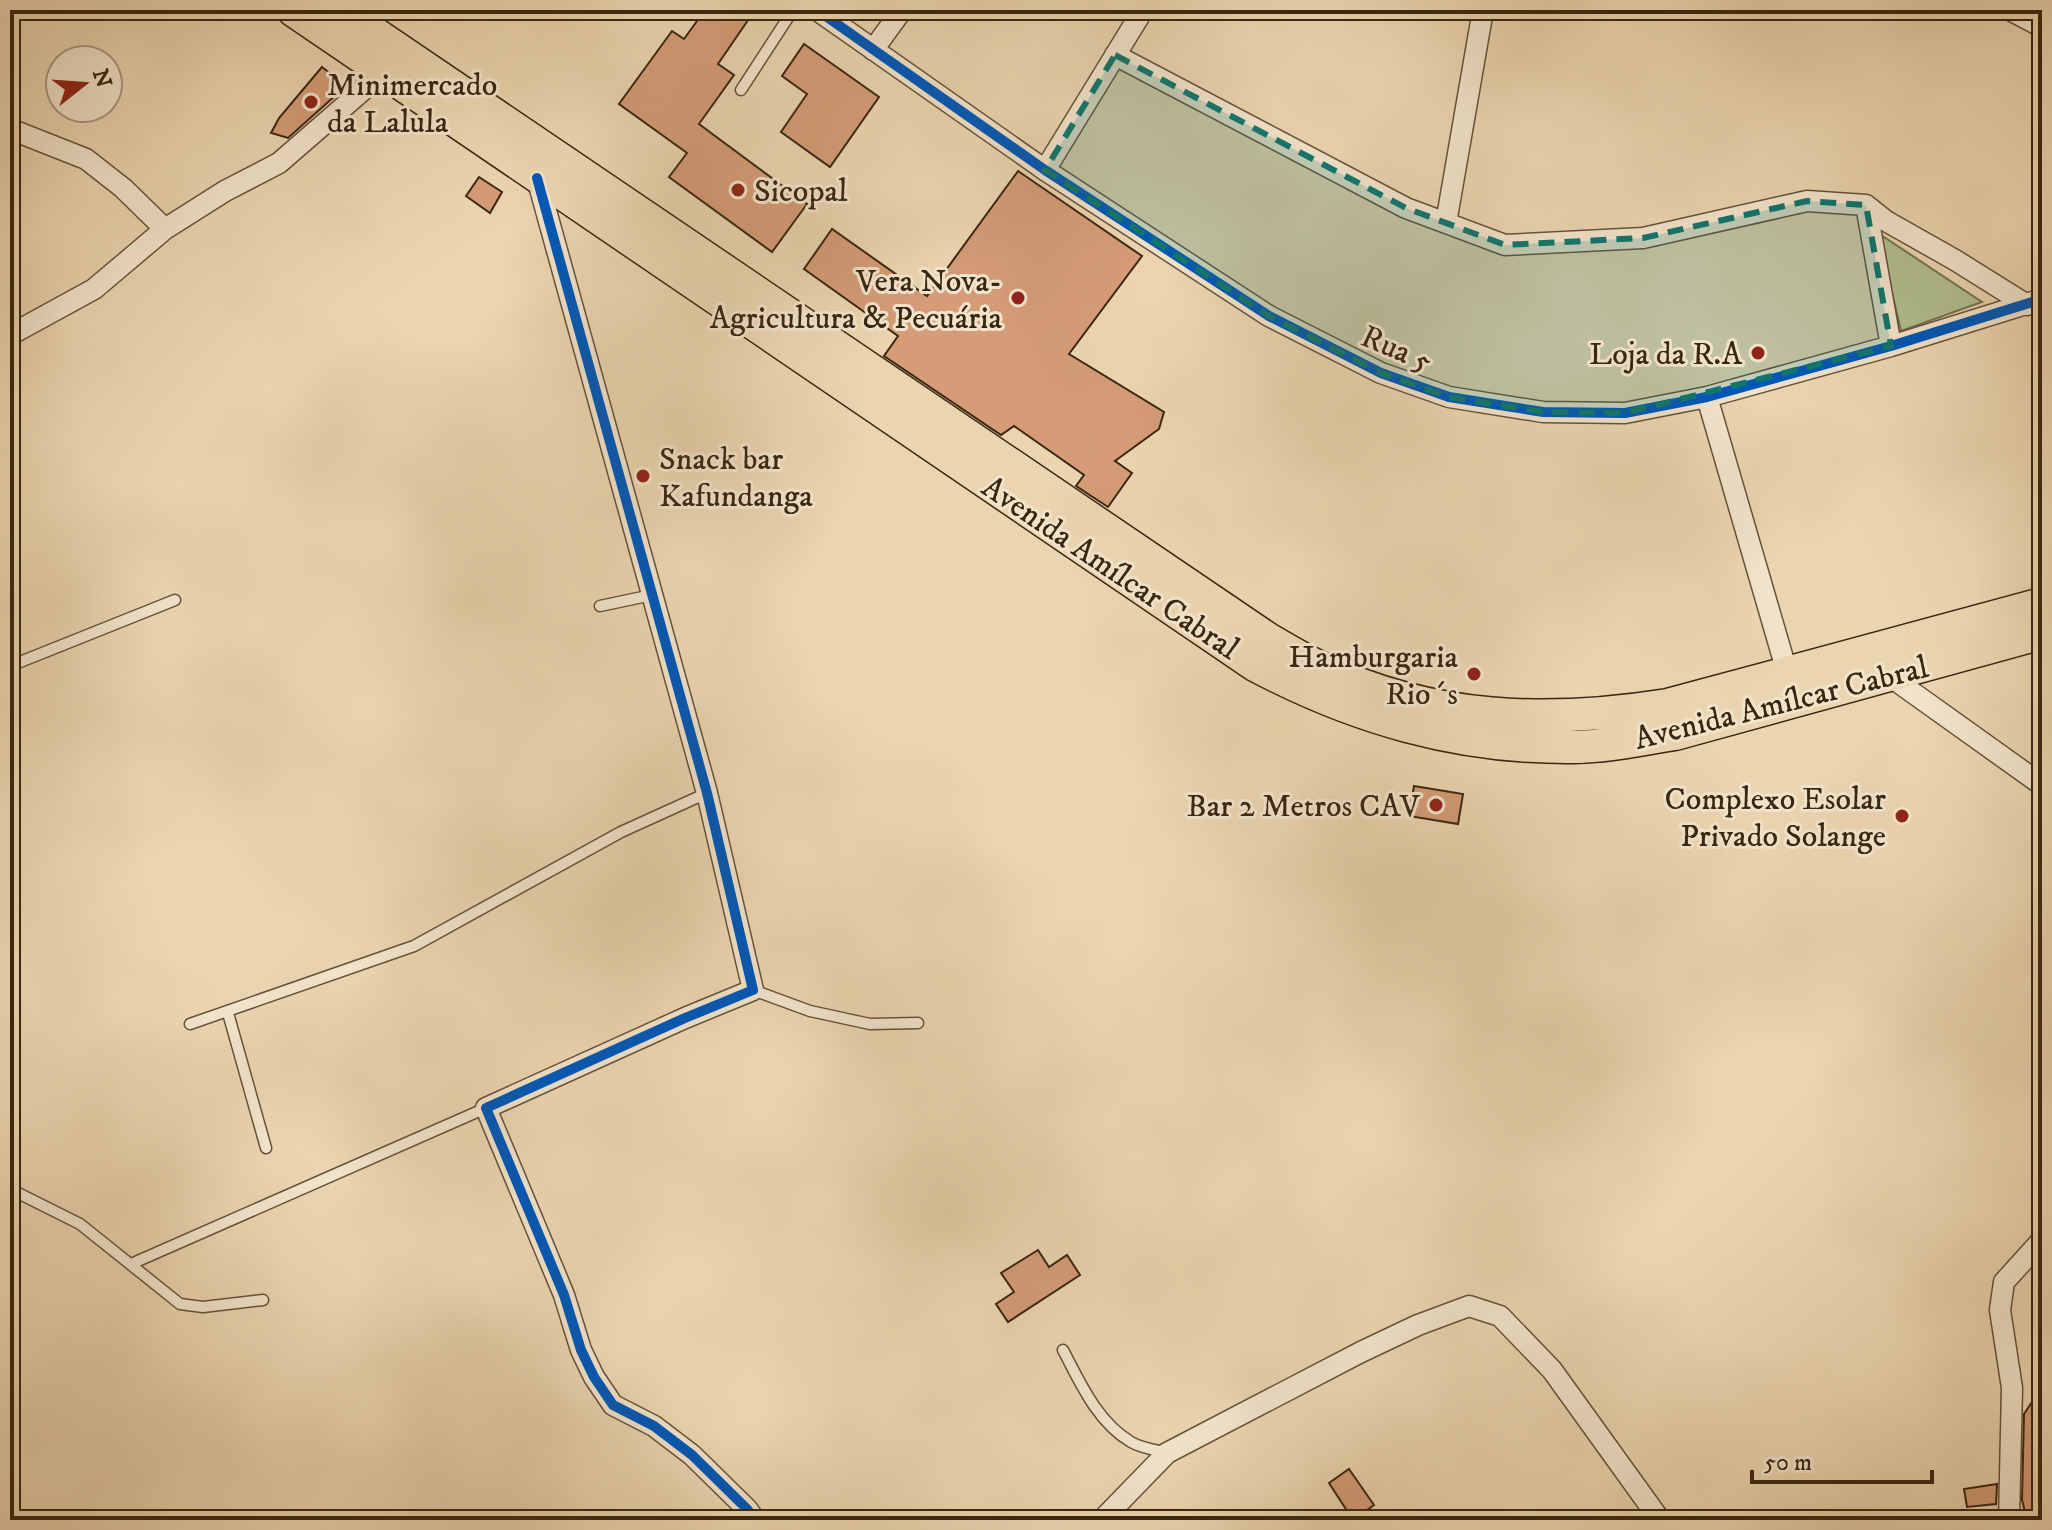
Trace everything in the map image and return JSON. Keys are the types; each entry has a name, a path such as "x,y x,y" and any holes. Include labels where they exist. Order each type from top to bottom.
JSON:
{"main road":[{"name":"Avenida Amílcar Cabral","path":"293,10 1255,665 1351,710 1433,733 1474,740 1572,747 1675,734 2042,633"},
{"name":"Avenida Amílcar Cabral","path":"340,10 1255,630 1322,668 1417,701 1466,712 1556,718 1616,713 1668,705 2042,604"}],"street":[{"name":"Rua 5","path":"817,10 1045,170 1269,316 1381,373 1449,397 1543,412 1625,413 1707,397 2034,302"},
{"path":"873,50 902,10"},
{"path":"1045,170 1143,10"},
{"path":"1446,223 1483,10"},
{"path":"2010,10 2042,27"},
{"path":"1115,55 1406,208 1505,245 1643,238 1807,201 1866,205 1886,221 2034,302"},
{"path":"10,335 94,289 165,229 225,191 279,163 385,71"},
{"path":"10,129 86,159 123,188 165,229"},
{"path":"537,178 707,793 753,990 486,1108 564,1295 581,1350 594,1377 613,1405 654,1426 692,1455 755,1520"},
{"path":"1866,205 1891,346"},
{"path":"1707,397 1787,672"},
{"path":"1888,675 2042,785"},
{"path":"2009,1520 2012,1388 2000,1310 2004,1282 2042,1240"},
{"path":"1102,1520 1167,1453 1361,1352 1418,1325 1469,1306 1500,1316 1552,1370 1660,1520"}],"lane":[{"path":"741,90 793,10"},
{"path":"600,606 652,595"},
{"path":"10,666 175,600"},
{"path":"190,1024 414,946 584,851 707,793"},
{"path":"753,990 810,1011 870,1024 918,1023"},
{"path":"228,1013 266,1148"},
{"path":"131,1264 486,1108"},
{"path":"10,1189 80,1224 180,1304 203,1307 263,1300"},
{"path":"1063,1350 1089,1399 1110,1425 1132,1442 1167,1453"}],"highlighted area":[{"path":"1115,55 1406,208 1505,245 1643,238 1807,201 1866,205 1891,346 1625,413 1543,412 1449,397 1381,373 1269,316 1045,170"}],"green space":[{"path":"1878,233 1982,302 1901,331"}],"building":[{"path":"705,10 755,10 718,64 734,75 699,124 807,204 772,252 669,177 687,153 619,104 672,31 684,39"},
{"path":"804,44 879,97 830,167 781,132 807,94 782,76"},
{"name":"Minimercado da Lalula","path":"322,67 346,86 288,138 271,133 279,118"},
{"name":"Vera Nova- Agricultura & Pecuária","path":"1018,171 1142,256 1069,354 1164,412 1159,429 1115,461 1132,473 1108,507 1076,486 1084,475 1014,426 1001,435 884,356 898,336 804,269 832,229 927,296"},
{"path":"479,177 502,192 490,213 466,196"},
{"name":"Bar 2 Metros CAV","path":"1414,786 1463,794 1458,824 1409,816"},
{"path":"1038,1250 1049,1267 1067,1255 1080,1275 1008,1322 996,1304 1014,1292 1001,1273"},
{"path":"2042,1387 2042,1507 2025,1512 2022,1500 2024,1414"},
{"path":"1349,1469 1374,1505 1353,1520 1329,1483"},
{"path":"1997,1484 1996,1504 1967,1507 1964,1489"}],"cycle path":[{"path":"817,10 1045,170 1269,316 1381,373 1449,397 1543,412 1625,413 1707,397 1891,346 2042,299"},
{"path":"537,178 707,793 753,990 486,1108 564,1295 581,1350 594,1377 613,1405 654,1426 692,1455 755,1520"}],"place":[{"name":"Minimercado da Lalula","path":"311,102"},
{"name":"Sicopal","path":"738,190"},
{"name":"Vera Nova- Agricultura & Pecuária","path":"1018,298"},
{"name":"Loja da R.A","path":"1758,353"},
{"name":"Snack bar Kafundanga","path":"643,476"},
{"name":"Hamburgaria Rio´s","path":"1474,674"},
{"name":"Bar 2 Metros CAV","path":"1436,805"},
{"name":"Complexo Esolar Privado Solange","path":"1902,816"}]}
